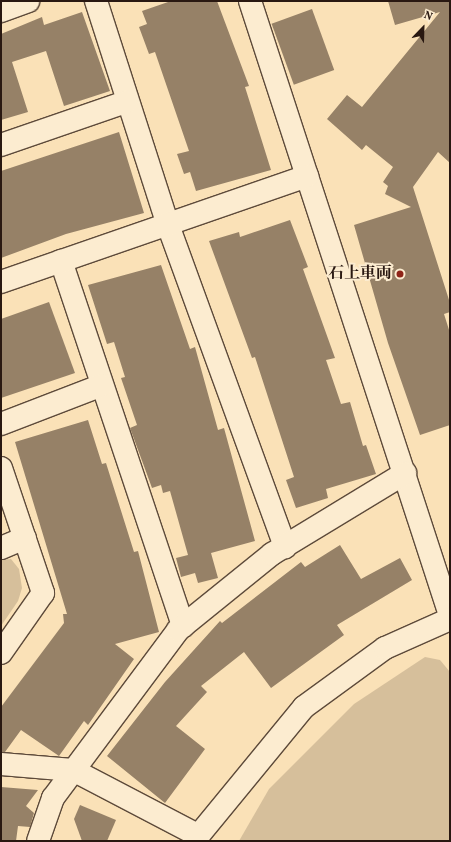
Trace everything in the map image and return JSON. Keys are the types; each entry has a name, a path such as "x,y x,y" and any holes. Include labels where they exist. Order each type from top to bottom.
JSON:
{"street":[{"path":"1,11 28,1"},
{"path":"96,1 126,102 168,225 285,547"},
{"path":"250,1 450,615"},
{"path":"1,145 126,102"},
{"path":"1,282 307,176"},
{"path":"61,261 183,626"},
{"path":"1,424 102,385"},
{"path":"1,468 43,592 1,653"},
{"path":"38,841 53,798 183,626 285,547 405,473"},
{"path":"1,548 25,538"},
{"path":"1,764 73,770 197,838 304,707 385,648 450,619"}],"shaded area":[{"path":"11,559 19,569 22,588 18,601 1,626 1,560"},
{"path":"425,657 440,660 450,672 450,841 239,841 269,789 354,704"}],"building":[{"path":"171,1 217,1 249,86 245,87 271,170 196,191 190,172 184,174 177,154 189,151 155,52 149,54 139,27 147,24 142,11"},
{"path":"388,1 450,1 450,163 438,152 413,187 450,303 450,312 444,314 450,333 450,425 420,435 388,343 354,225 411,207 385,194 388,186 383,182 393,167 366,145 362,150 327,119 347,95 362,107 440,12 395,25"},
{"path":"312,9 334,70 294,85 272,24"},
{"path":"82,12 110,91 64,106 46,51 12,62 28,112 1,120 1,34 42,17 44,25"},
{"path":"119,132 144,213 66,234 1,258 1,171"},
{"path":"290,220 308,267 303,269 335,358 326,360 341,404 350,402 363,446 366,445 376,474 326,489 328,498 296,508 286,480 294,477 255,357 252,358 209,241 239,232 240,237"},
{"path":"161,265 190,349 195,347 218,430 224,428 255,541 211,553 218,578 198,583 195,573 181,577 176,558 188,555 170,491 163,493 161,485 152,488 130,428 137,425 121,378 125,377 114,342 107,344 88,285"},
{"path":"49,302 75,373 1,398 1,319"},
{"path":"88,420 102,464 106,463 134,552 138,551 159,632 115,644 134,659 88,725 84,721 59,756 21,730 5,752 1,752 1,707 64,623 63,614 67,614 15,442"},
{"path":"340,545 361,579 400,558 412,580 337,625 344,635 271,688 244,652 201,686 207,692 176,726 205,749 165,803 107,756 165,682 220,621 222,623 301,562 305,567"},
{"path":"1,787 38,790 26,806 34,813 30,827 18,826 16,841 1,841"},
{"path":"80,805 116,820 107,841 82,841 74,819"}],"place":[{"name":"石上車両","path":"400,274"}]}
